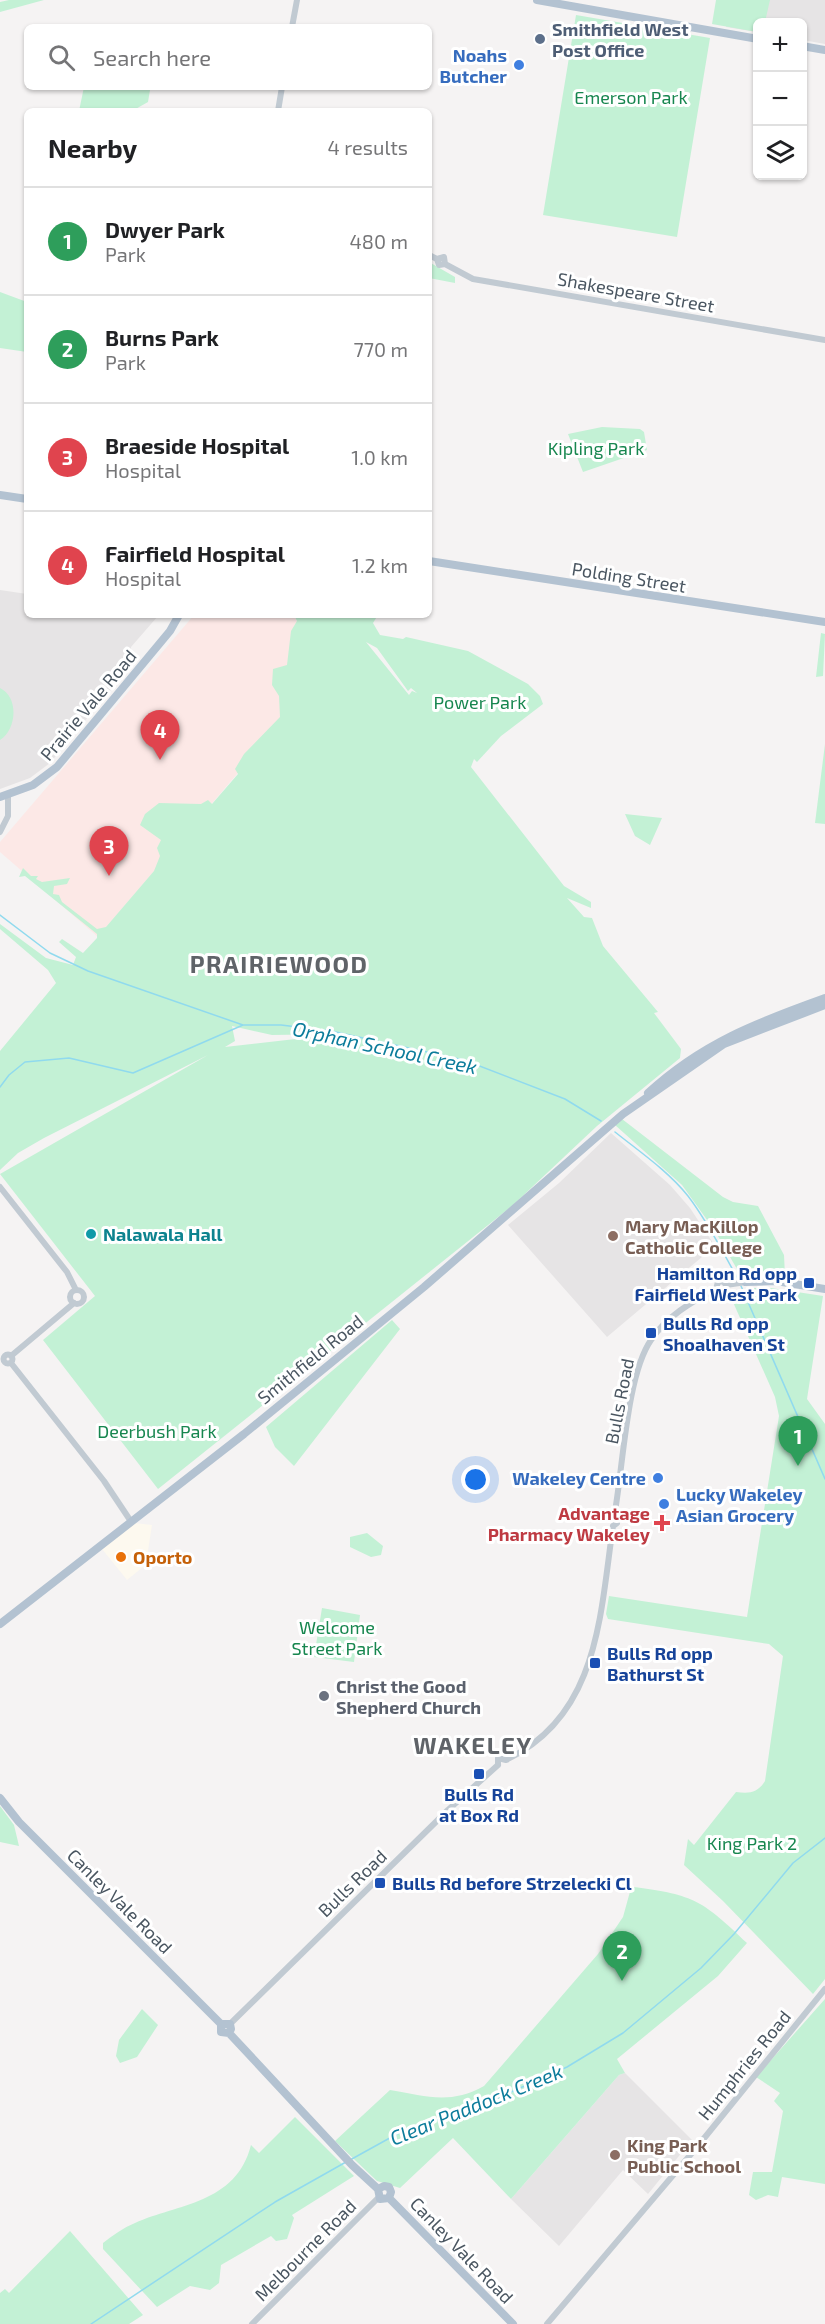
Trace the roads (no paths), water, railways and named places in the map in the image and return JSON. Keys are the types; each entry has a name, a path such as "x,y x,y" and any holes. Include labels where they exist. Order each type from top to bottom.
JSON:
{"main road":[{"path":"537,0 753,38"},
{"path":"807,47 825,51"},
{"path":"0,495 24,499"},
{"name":"Polding Street","path":"432,561 825,622"},
{"name":"Prairie Vale Road","path":"4,796 33,785 57,767 170,631 177,618"},
{"name":"Smithfield Road","path":"632,1108 711,1052 759,1028 803,1013 825,1001"},
{"name":"Smithfield Road","path":"0,1624 130,1520 238,1438 424,1287 703,1050 750,1025 825,1001"},
{"path":"673,1080 703,1050 708,1050 744,1031 759,1028"},
{"path":"746,1282 776,1281 825,1289"},
{"name":"Canley Vale Road","path":"0,1798 19,1822 225,2024 220,2032 229,2033 378,2193"},
{"path":"384,2186 389,2187 391,2192 389,2198 384,2200 378,2193 384,2186"},
{"name":"Canley Vale Road","path":"389,2198 513,2324"}],"street":[{"path":"293,24 297,0"},
{"path":"278,108 282,90"},
{"name":"Shakespeare Street","path":"432,256 437,259 440,256 445,257 445,264 478,280 825,340"},
{"name":"Prairie Vale Road","path":"0,832 9,816 4,796"},
{"path":"0,1187 63,1266 76,1290 82,1292 84,1298 80,1303 74,1303 7,1361 104,1481 130,1520"},
{"name":"Bulls Road","path":"225,2024 448,1810 498,1765 504,1766 506,1760 530,1747 552,1729 569,1707 584,1680 592,1652 613,1526 608,1520 614,1517 634,1387 644,1352 658,1330 694,1300 716,1289 715,1284 719,1281 726,1285 746,1282"},
{"path":"74,1303 70,1297 76,1290"},
{"name":"Humphries Road","path":"547,2324 697,2147 825,1989"},
{"name":"Melbourne Road","path":"252,2324 378,2193"}],"waterway":[{"path":"0,915 50,953 88,971 243,1025"},
{"name":"Orphan School Creek","path":"0,1087 9,1075 25,1062 69,1058 133,1073 243,1025 281,1025 331,1031 464,1060 565,1099 601,1121"},
{"name":"Orphan School Creek","path":"615,1132 663,1170 688,1196 738,1279"},
{"name":"Orphan School Creek","path":"741,1286 825,1479"},
{"name":"Clear Paddock Creek","path":"350,2160 397,2134 500,2097 567,2067 623,2033 701,1968 734,1934 793,1863 825,1838"},
{"name":"Clear Paddock Creek","path":"91,2324 275,2202 346,2162"}],"place":[{"name":"Smithfield West Post Office","path":"540,39"},
{"name":"Noahs Butcher","path":"519,65"},
{"name":"Fairfield Hospital","path":"160,760"},
{"name":"Braeside Hospital","path":"109,876"},
{"name":"Nalawala Hall","path":"91,1234"},
{"name":"Mary MacKillop Catholic College","path":"613,1236"},
{"name":"Hamilton Rd opp Fairfield West Park","path":"809,1283"},
{"name":"Bulls Rd opp Shoalhaven St","path":"651,1333"},
{"name":"Dwyer Park","path":"798,1466"},
{"name":"Wakeley Centre","path":"658,1478"},
{"name":"Lucky Wakeley Asian Grocery","path":"664,1504"},
{"name":"Advantage Pharmacy Wakeley","path":"662,1523"},
{"name":"Oporto","path":"121,1557"},
{"name":"Bulls Rd opp Bathurst St","path":"595,1663"},
{"name":"Christ the Good Shepherd Church","path":"324,1696"},
{"name":"Bulls Rd at Box Rd","path":"479,1774"},
{"name":"Bulls Rd before Strzelecki Cl","path":"380,1883"},
{"name":"Burns Park","path":"622,1981"},
{"name":"King Park Public School","path":"615,2155"}],"district":[{"name":"PRAIRIEWOOD","path":"279,963"},
{"name":"WAKELEY","path":"473,1744"}],"park label":[{"name":"Emerson Park","path":"631,97"},
{"name":"Kipling Park","path":"596,448"},
{"name":"Power Park","path":"480,702"},
{"name":"Deerbush Park","path":"157,1431"},
{"name":"Welcome Street Park","path":"337,1637"},
{"name":"King Park 2","path":"752,1843"}]}
